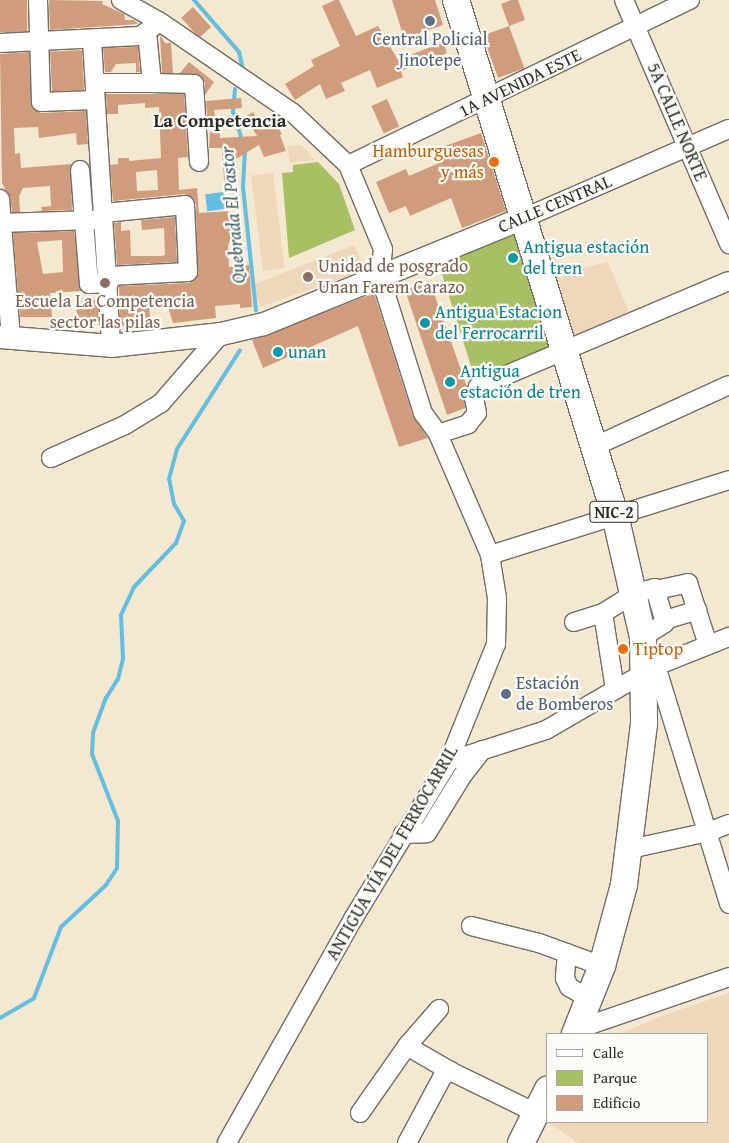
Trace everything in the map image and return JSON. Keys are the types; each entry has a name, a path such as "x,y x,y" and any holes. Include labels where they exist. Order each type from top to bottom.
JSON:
{"highway":[{"name":"NIC-2","path":"456,0 593,447 615,515 646,592 642,637 651,669 630,849 624,885 602,966 576,1032"},
{"path":"521,1143 546,1093"}],"main road":[{"name":"CALLE CENTRAL","path":"6,338 111,346 220,334 264,324 524,218"}],"street":[{"path":"38,0 41,102 152,83 194,84 199,162"},
{"name":"ANTIGUA VÍA DEL FERROCARRIL","path":"121,0 154,27 293,114 348,165 383,249 380,276 423,413 438,434 490,555 497,598 496,644 449,761 403,834 227,1143"},
{"name":"5A CALLE NORTE","path":"624,0 729,244"},
{"name":"1A AVENIDA ESTE","path":"348,165 690,0"},
{"path":"0,43 92,41 140,36 154,27"},
{"path":"152,83 154,27"},
{"path":"92,41 109,279 111,346"},
{"name":"CALLE CENTRAL","path":"524,218 729,129"},
{"path":"2,223 83,221 104,216 185,205 188,272 109,279 89,284 83,221 80,170"},
{"path":"0,199 6,338"},
{"path":"438,434 468,424 477,413 474,398 478,387 729,281"},
{"path":"51,458 125,425 161,403 220,334"},
{"path":"593,447 729,385"},
{"path":"490,555 729,480"},
{"path":"574,622 603,613 646,592 678,583 688,583 708,645"},
{"path":"646,592 666,620"},
{"path":"642,637 664,625 666,620 698,610"},
{"path":"603,613 614,690"},
{"path":"449,761 546,730 651,669 729,637"},
{"path":"651,669 708,832 729,904"},
{"path":"403,834 427,833 462,776 482,750"},
{"path":"630,849 708,832 729,824"},
{"path":"471,926 539,942 602,966"},
{"path":"567,953 565,978 569,987 590,999"},
{"path":"576,1032 729,977"},
{"path":"360,1112 407,1046 439,1009"},
{"path":"407,1046 450,1071 536,1113"},
{"path":"407,1143 443,1076 450,1071"}],"shaded area":[{"path":"301,145 315,160 290,163 287,146"},
{"name":"Unidad de posgrado Unan Farem Carazo","path":"273,173 285,268 263,271 251,176"},
{"name":"Unidad de posgrado Unan Farem Carazo","path":"354,245 365,270 260,307 253,285"},
{"path":"608,262 630,315 573,337 554,275"},
{"path":"729,993 729,1143 578,1143 549,1123 709,1123 709,1033 622,1033 664,1015"}],"green space":[{"path":"318,162 339,184 355,230 289,258 282,173 293,172 293,165"},
{"path":"521,226 555,348 476,382 437,258"}],"water":[{"path":"224,192 226,209 207,211 205,194"}],"building":[{"path":"0,0 27,0 27,32 0,32"},
{"path":"49,0 103,1 102,4 124,14 125,20 134,20 138,24 50,30"},
{"path":"339,0 356,36 378,26 398,60 443,42 447,53 401,71 403,77 377,88 370,70 341,83 345,91 326,99 320,84 295,100 285,84 314,66 311,60 340,46 322,6"},
{"path":"392,0 435,0 443,25 404,38"},
{"path":"511,0 518,0 525,20 509,26 501,4"},
{"path":"193,7 211,27 199,38 181,18"},
{"path":"509,26 524,68 498,78 483,36"},
{"path":"160,35 165,43 171,43 173,73 162,73"},
{"path":"138,47 140,72 136,72 136,63 116,64 111,72 105,72 103,48"},
{"path":"82,50 84,90 52,92 50,52"},
{"path":"29,52 32,108 41,113 86,111 88,144 77,145 76,133 39,138 38,127 14,128 15,154 20,153 21,168 71,164 72,210 42,211 41,207 51,206 50,186 23,188 19,196 20,212 12,212 10,198 2,183 0,54"},
{"path":"189,62 214,82 205,95 205,83 200,75 180,73"},
{"path":"106,94 184,94 188,157 178,158 179,190 197,188 199,213 231,211 231,225 241,224 242,239 230,239 228,247 229,267 249,265 252,307 240,308 240,304 215,306 216,318 173,323 167,304 149,305 151,325 120,326 119,286 189,283 197,277 196,205 194,199 184,194 113,201 110,165 118,164 118,158 129,158 129,161 161,158 159,107 145,108 145,103 118,105 118,114 107,114","holes":["157,170 158,190 137,191 136,172"]},
{"path":"241,98 242,108 214,110 215,116 207,117 206,101"},
{"path":"387,99 399,126 384,133 371,106"},
{"path":"253,112 264,129 275,123 282,134 280,135 286,151 264,157 259,145 236,159 237,179 224,180 222,148 209,148 210,132 220,131 220,138 257,136 245,117"},
{"path":"481,133 506,211 462,228 451,198 410,216 406,206 389,213 376,182 406,169 409,176 439,163 434,150"},
{"path":"175,217 177,262 117,265 114,223 121,222 121,231 130,230 131,256 161,256 165,255 164,228 142,230 141,220"},
{"path":"74,231 82,291 50,293 52,317 20,317 13,233","holes":["62,240 63,272 43,274 37,242"]},
{"path":"430,282 467,387 465,408 447,415 405,290"},
{"name":"unan","path":"374,293 413,416 428,438 399,447 358,326 263,368 252,340"},
{"path":"98,300 99,321 77,322 76,301"}],"waterway":[{"name":"Quebrada El Pastor","path":"194,0 239,52 244,74"},
{"name":"Quebrada El Pastor","path":"235,89 233,112 242,140"},
{"name":"Quebrada El Pastor","path":"245,149 243,187 256,310"},
{"name":"Quebrada El Pastor","path":"0,1018 34,998 61,927 106,885 117,868 118,821 92,754 93,733 106,698 118,679 123,659 121,615 134,587 176,543 184,521 174,504 169,479 177,449 240,350"}],"place":[{"name":"Central Policial Jinotepe","path":"430,21"},
{"name":"Hamburguesas y más","path":"494,162"},
{"name":"Antigua estación del tren","path":"513,258"},
{"name":"Unidad de posgrado Unan Farem Carazo","path":"308,277"},
{"name":"Escuela La Competencia sector las pilas","path":"105,283"},
{"name":"Antigua Estacion del Ferrocarril","path":"425,323"},
{"name":"unan","path":"278,352"},
{"name":"Antigua estación de tren","path":"450,382"},
{"name":"Tiptop","path":"623,649"},
{"name":"Estación de Bomberos","path":"506,694"}],"district":[{"name":"La Competencia","path":"220,121"}]}
